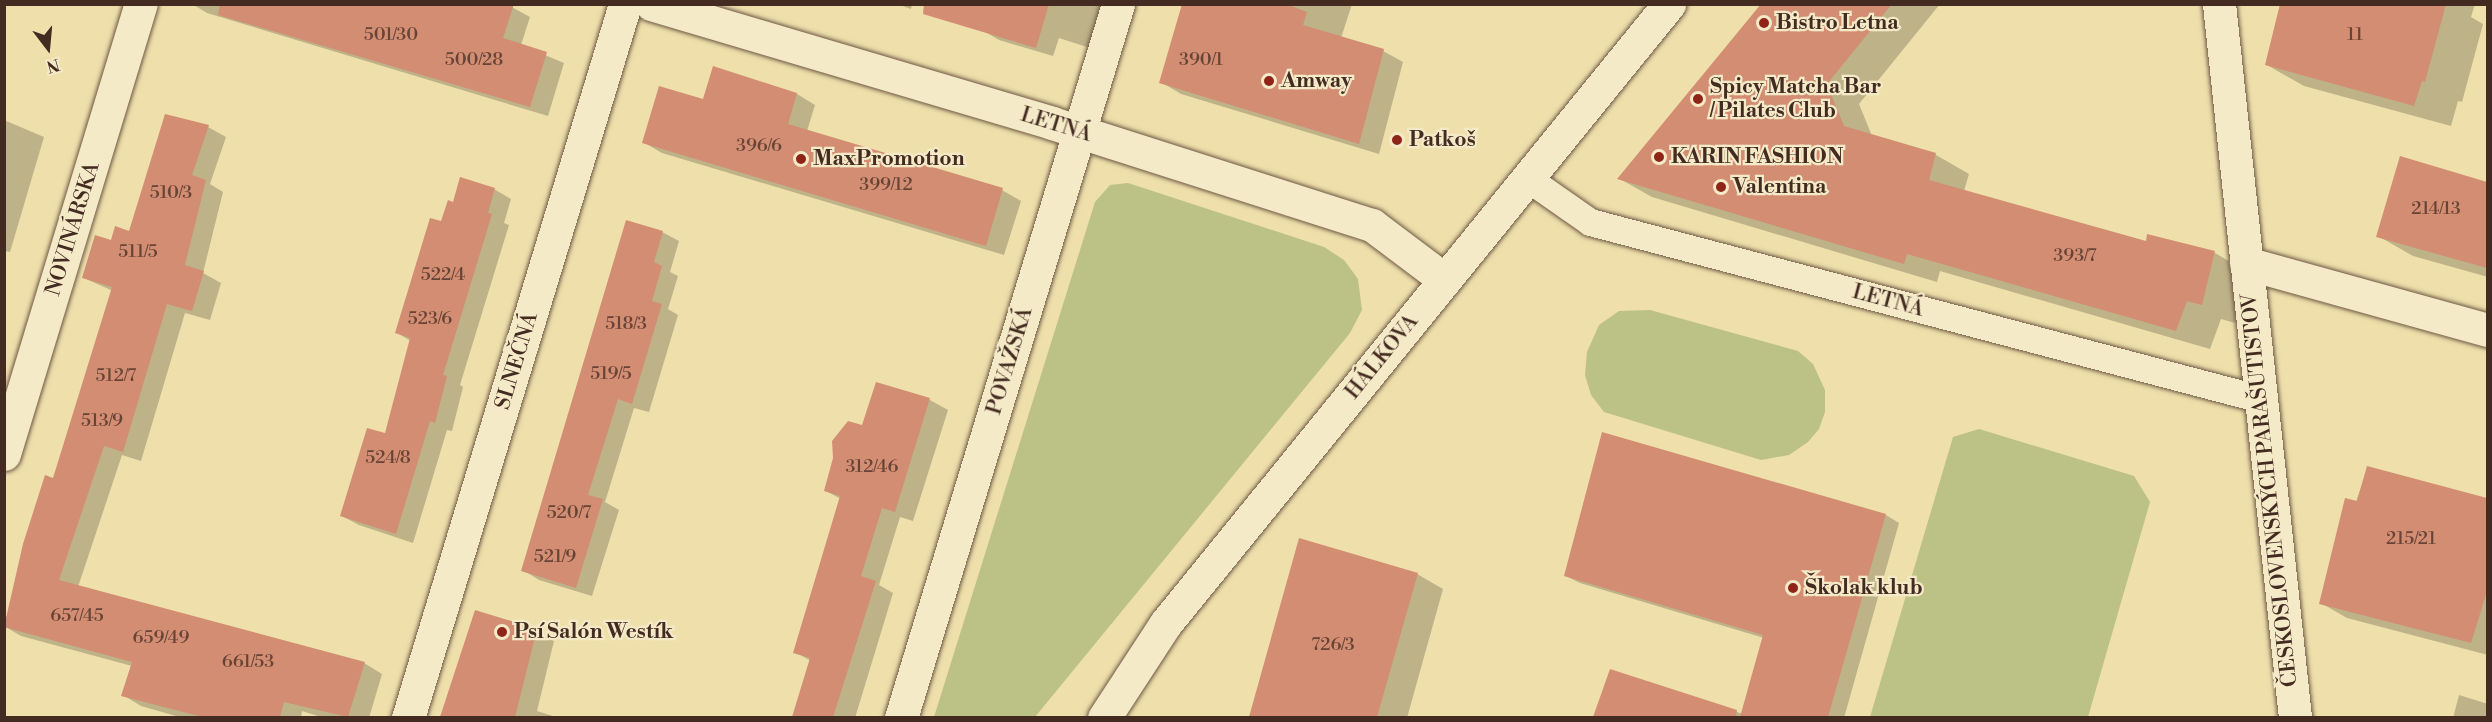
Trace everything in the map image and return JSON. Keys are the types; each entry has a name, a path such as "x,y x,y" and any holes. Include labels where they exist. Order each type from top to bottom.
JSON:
{"street":[{"name":"NOVINÁRSKA","path":"4,454 141,4"},
{"name":"SLNEČNÁ","path":"408,717 625,4"},
{"name":"LETNÁ","path":"651,4 1080,132 1372,225 1445,280"},
{"name":"POVAŽSKÁ","path":"901,717 1118,4"},
{"name":"HÁLKOVA","path":"1104,717 1166,623 1669,4"},
{"name":"ČESKOSLOVENSKÝCH PARAŠUTISTOV","path":"2218,4 2295,717"},
{"name":"ČESKOSLOVENSKÝCH PARAŠUTISTOV","path":"2246,263 2487,330"}],"lane":[{"name":"LETNÁ","path":"1527,177 1590,222 2261,399"}],"green space":[{"path":"1128,183 1324,247 1344,260 1358,279 1362,310 1350,333 1035,717 934,717 1095,202 1110,185"},
{"path":"1650,310 1798,351 1813,364 1825,390 1825,412 1819,429 1808,442 1789,455 1761,460 1604,412 1591,395 1585,375 1587,352 1599,325 1619,311"},
{"path":"1979,429 2134,476 2150,502 2088,717 1870,717 1953,437"}],"building":[{"path":"220,4 514,4 503,38 547,52 530,107 218,15"},
{"path":"924,4 1049,4 1036,48 923,14"},
{"path":"1182,4 1286,4 1307,12 1303,25 1384,49 1359,144 1159,83"},
{"path":"1761,4 1892,4 1827,84 1844,126 1936,153 1929,180 2146,241 2147,234 2215,251 2202,305 2187,301 2176,331 1907,254 1904,264 1617,179"},
{"path":"2280,4 2446,4 2425,82 2422,81 2414,106 2265,65"},
{"path":"713,66 797,93 788,124 1003,188 986,246 642,143 659,86 703,99"},
{"path":"165,114 209,125 192,175 206,180 185,265 204,271 192,311 167,304 123,452 104,446 59,580 365,662 348,717 284,702 280,717 203,717 121,696 132,662 4,627 23,544 45,475 53,478 112,287 82,278 95,235 111,240 115,226 129,231"},
{"path":"2400,156 2487,182 2487,268 2376,237"},
{"path":"460,177 495,188 488,213 492,214 443,375 447,376 435,423 430,421 396,534 340,516 367,428 385,433 410,338 395,333 430,218 441,221 448,200 453,202"},
{"path":"626,220 663,231 654,262 662,266 652,301 662,304 632,404 618,399 588,495 603,499 576,588 521,571"},
{"path":"876,382 930,398 895,512 882,508 861,576 876,581 833,717 792,717 810,658 793,653 840,496 824,491 833,458 832,441 848,421 862,425"},
{"path":"1602,432 1886,514 1828,717 1740,717 1763,635 1564,576"},
{"path":"2367,466 2487,498 2487,591 2471,643 2319,604 2345,498 2357,501"},
{"path":"1299,538 1418,573 1377,717 1249,717"},
{"path":"475,610 537,629 515,717 440,717"},
{"path":"1610,669 1737,710 1736,717 1593,717"}],"place":[{"name":"Bistro Letna","path":"1764,23"},
{"name":"Amway","path":"1269,81"},
{"name":"Spicy Matcha Bar / Pilates Club","path":"1698,99"},
{"name":"Patkoš","path":"1397,140"},
{"name":"KARIN FASHION","path":"1659,157"},
{"name":"MaxPromotion","path":"801,159"},
{"name":"Valentina","path":"1721,187"},
{"name":"Školak klub","path":"1793,588"},
{"name":"Psí Salón Westík","path":"502,632"}]}
